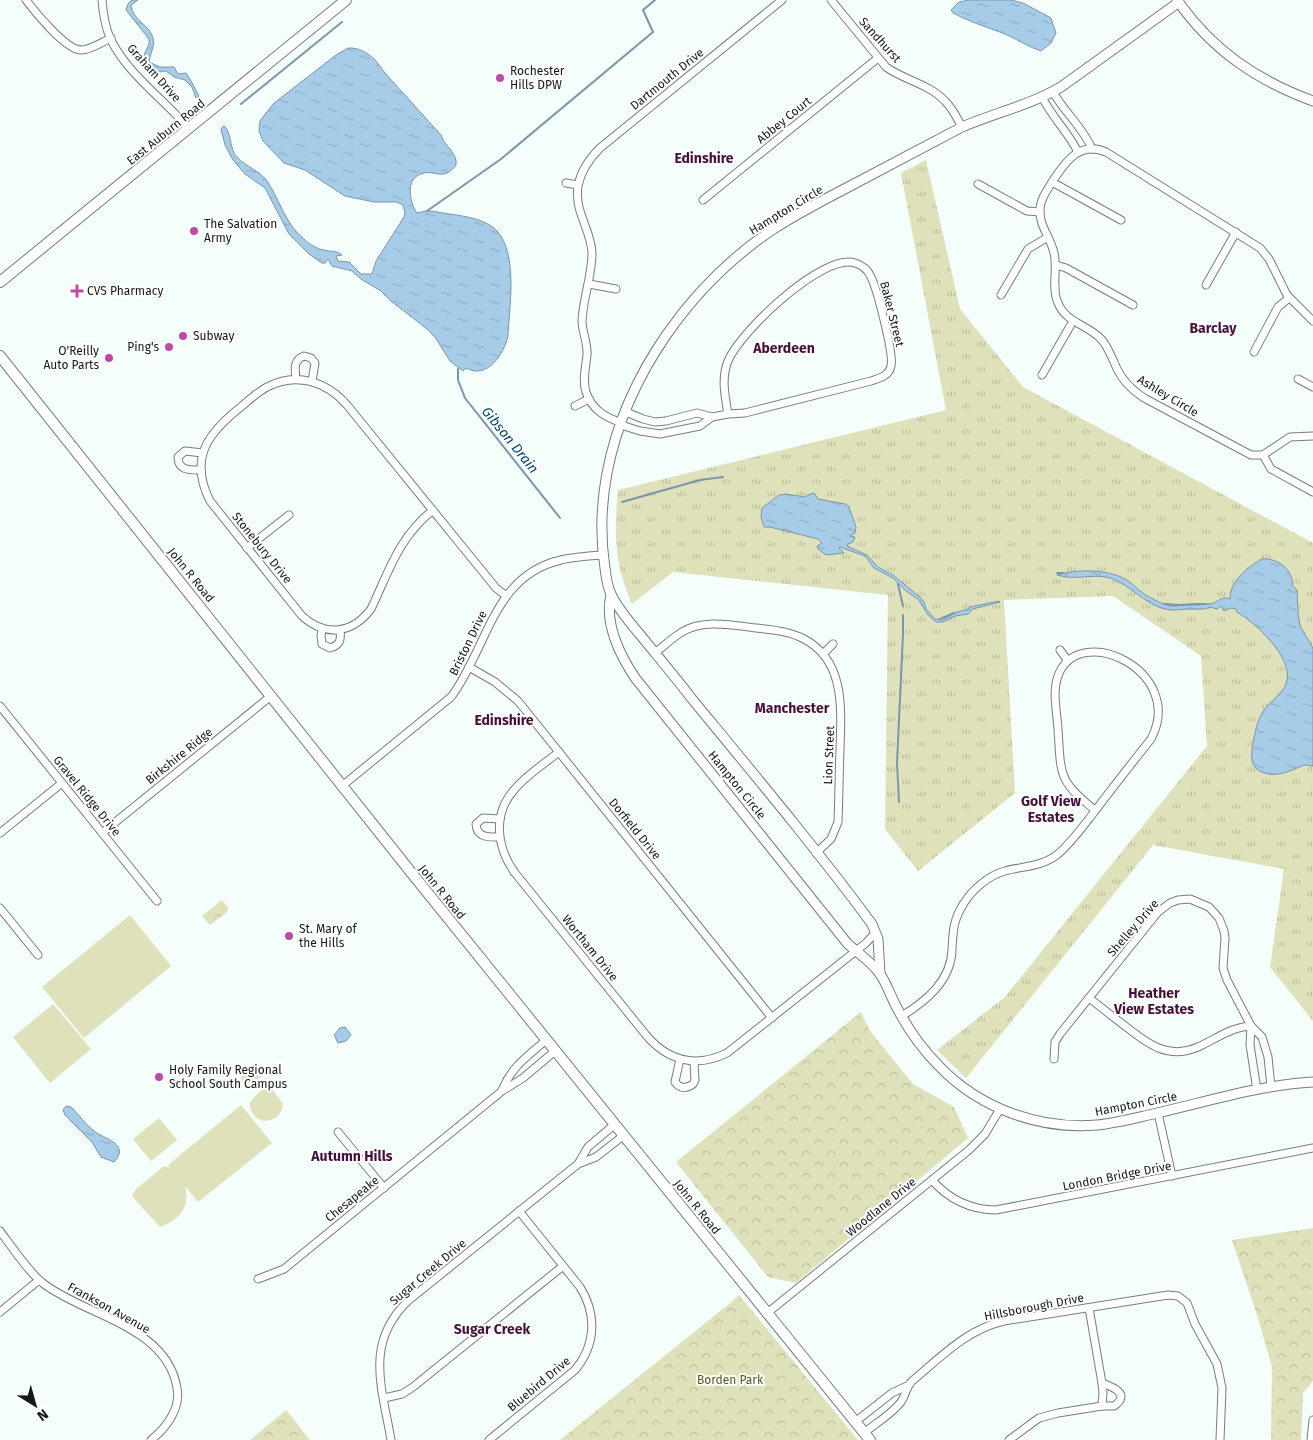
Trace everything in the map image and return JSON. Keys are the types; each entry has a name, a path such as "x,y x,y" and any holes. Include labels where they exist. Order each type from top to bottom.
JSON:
{"main road":[{"name":"East Auburn Road","path":"0,282 346,0"},
{"name":"John R Road","path":"0,356 614,1126 867,1436"}],"street":[{"path":"26,0 56,33 73,48 86,49 111,38"},
{"name":"Graham Drive","path":"102,0 104,16 111,38 131,68 189,129"},
{"name":"Dartmouth Drive","path":"589,400 584,382 587,351 582,319 592,250 578,208 578,185 585,166 600,148 782,0"},
{"name":"Sandhurst","path":"831,0 878,58 896,74 937,94 951,108 962,128"},
{"path":"1178,1 1207,36 1239,64 1270,83 1313,101"},
{"name":"Hampton Circle","path":"880,973 878,940 872,924 655,653 611,594 602,555 601,522 604,488 609,463 621,424 648,364 674,326 708,284 742,252 774,229 806,210 962,128 987,116 1053,92 1075,79 1178,1"},
{"name":"Abbey Court","path":"703,200 878,58"},
{"path":"1053,92 1082,131 1092,149"},
{"path":"1042,97 1071,138 1078,152"},
{"path":"1058,121 1068,113"},
{"path":"978,184 1027,211 1040,212 1041,202 1066,162 1078,152 1092,149 1106,152 1260,248 1266,254 1289,298 1313,321"},
{"path":"1052,182 1121,220"},
{"path":"566,183 578,185"},
{"name":"Ashley Circle","path":"1040,212 1041,223 1053,248 1056,265 1057,302 1065,314 1073,321 1105,343 1124,381 1140,395 1251,455 1263,455"},
{"path":"1206,286 1236,232"},
{"path":"1001,295 1028,249 1048,237"},
{"name":"Baker Street","path":"621,424 648,433 667,433 700,426 712,418 728,414 745,413 871,381 886,375 891,366 891,353 876,289 872,278 860,264 848,261 834,264 824,269 782,299 748,332 732,353 726,368 724,387 728,414"},
{"path":"1056,265 1066,268 1133,304"},
{"path":"588,284 616,289"},
{"path":"1254,352 1278,307 1289,298"},
{"path":"1042,375 1073,321"},
{"path":"296,379 296,363 302,356 307,356 315,363 312,381"},
{"path":"1298,379 1313,387"},
{"name":"Stonebury Drive","path":"322,629 302,616 210,501 204,486 201,470 203,453 209,439 224,420 268,387 287,380 312,381 327,388 341,398 496,588 506,595"},
{"path":"576,406 589,400 600,414 621,424"},
{"name":"Baker Street","path":"626,412 649,421 666,421 697,413 712,418"},
{"path":"666,421 667,433"},
{"path":"1313,436 1290,437 1263,455 1271,469 1313,492"},
{"path":"201,470 181,468 178,457 184,451 203,453"},
{"path":"340,630 340,642 338,645 330,648 322,644 322,629 340,630 357,623 365,617 403,542 415,526 433,510"},
{"path":"247,548 289,515"},
{"name":"Briston Drive","path":"342,786 439,708 457,689 494,614 506,595 529,574 560,560 602,555"},
{"name":"Hampton Circle","path":"611,594 608,609 613,630 619,648 631,672 855,951 880,973 917,1041 947,1075 976,1097 1000,1109 1032,1120 1072,1126 1109,1123 1271,1087 1313,1082"},
{"name":"Lion Street","path":"655,653 681,632 689,628 714,624 750,627 790,634 805,640 823,654 834,672 841,704 838,822 831,839 816,853"},
{"path":"823,654 832,644"},
{"path":"1060,650 1068,660"},
{"path":"902,1016 928,998 947,974 951,958 953,925 969,896 996,874 1037,865 1052,858 1065,847 1095,810 1151,739 1158,717 1157,704 1151,685 1146,677 1123,660 1103,653 1091,652 1079,654 1068,660 1058,676 1055,690 1064,780 1073,792 1095,810"},
{"name":"Dorfield Drive","path":"469,667 511,694 772,1018"},
{"name":"Birkshire Ridge","path":"102,833 271,696"},
{"name":"Gravel Ridge Drive","path":"0,706 157,901"},
{"name":"Wortham Drive","path":"559,752 514,789 506,801 500,819 499,837 506,858 512,868 658,1048 680,1059 694,1062 711,1059 727,1053 866,943 875,933"},
{"path":"0,833 62,783"},
{"path":"499,837 480,835 476,827 478,821 483,818 500,819"},
{"name":"Shelley Drive","path":"1054,1059 1055,1042 1158,912 1170,903 1178,900 1190,900 1209,907 1219,918 1224,931 1223,968 1227,980 1246,1013 1251,1026 1262,1037 1271,1087"},
{"path":"0,908 38,955"},
{"path":"1089,998 1148,1044 1162,1050 1178,1052 1188,1050 1232,1030 1251,1026"},
{"name":"Shelley Drive","path":"1251,1026 1250,1044 1257,1090"},
{"name":"Chesapeake","path":"502,1090 508,1075 515,1067 546,1040"},
{"name":"Chesapeake","path":"258,1279 284,1270 502,1090 523,1078 555,1051"},
{"path":"680,1059 675,1082 684,1088 693,1084 695,1080 694,1062"},
{"name":"Woodlane Drive","path":"766,1314 978,1142 991,1126 1000,1109"},
{"path":"1158,1113 1172,1176"},
{"name":"Sugar Creek Drive","path":"578,1164 588,1148 614,1126"},
{"path":"338,1132 384,1188"},
{"name":"Sugar Creek Drive","path":"391,1440 380,1373 380,1349 385,1330 396,1314 409,1300 578,1164 596,1157 623,1136"},
{"name":"London Bridge Drive","path":"932,1180 942,1191 967,1205 996,1210 1313,1148"},
{"name":"Bluebird Drive","path":"489,1440 568,1377 581,1363 589,1346 592,1323 589,1305 580,1287 519,1211"},
{"name":"Frankson Avenue","path":"0,1232 39,1280 135,1332 155,1347 167,1362 177,1385 177,1403 165,1427 151,1440"},
{"path":"384,1398 402,1394 413,1387 563,1266"},
{"path":"0,1312 39,1280"},
{"name":"Hillsborough Drive","path":"855,1422 892,1393 907,1386 967,1336 984,1327 1004,1321 1168,1295 1178,1296 1187,1303 1195,1324 1219,1371 1222,1394 1220,1440"},
{"path":"1089,1308 1102,1383 1102,1406"},
{"path":"1009,1440 1039,1418 1058,1413 1114,1406 1121,1398 1116,1389 1102,1383"},
{"name":"Hillsborough Drive","path":"867,1436 899,1404 907,1386"},
{"path":"1311,1440 1313,1420"}],"green space":[{"path":"926,160 960,309 1023,387 1313,543 1313,1021 1270,967 1284,869 1153,845 966,1078 937,1050 1005,997 1207,746 1201,656 1113,596 1004,600 1015,793 918,871 885,829 888,595 673,572 632,604 622,575 617,548 618,490 946,410 901,173"},
{"path":"222,900 228,908 227,912 210,925 202,916"},
{"path":"130,915 171,966 84,1038 42,987"},
{"path":"53,1004 91,1049 50,1083 13,1037"},
{"path":"861,1012 870,1031 913,1084 954,1107 968,1138 796,1283 768,1277 676,1162"},
{"path":"245,1069 261,1073 253,1086 241,1079"},
{"path":"266,1085 270,1086 283,1104 281,1112 277,1117 265,1121 254,1116 250,1102"},
{"path":"241,1105 272,1143 198,1202 185,1186 186,1200 182,1212 173,1221 160,1227 132,1196 135,1190 164,1166 170,1168 168,1165"},
{"path":"159,1118 177,1140 151,1161 133,1139"},
{"path":"1313,1228 1313,1381 1303,1393 1301,1440 1271,1440 1272,1367 1232,1240"},
{"name":"Borden Park","path":"739,1295 858,1440 560,1440 729,1304"},
{"path":"286,1410 310,1440 250,1440"}],"water":[{"path":"132,0 138,0 131,5 134,15 148,29 153,38 149,62 160,67 174,67 178,74 186,73 199,96 196,98 192,87 185,80 174,77 166,71 159,72 147,65 144,55 149,39 126,10"},
{"path":"969,0 1011,0 1023,3 1051,18 1056,33 1051,43 1041,51 953,13 951,10 959,2"},
{"path":"348,48 365,52 378,63 441,135 455,157 456,165 448,173 426,173 418,175 414,179 411,184 410,195 416,212 432,211 481,221 488,224 498,233 505,245 511,276 508,336 503,350 498,357 481,371 466,368 463,371 450,361 435,337 427,329 381,291 352,271 332,266 328,259 325,263 322,263 309,254 289,234 265,188 245,174 233,160 225,145 221,129 224,126 227,129 234,154 267,181 287,219 297,233 308,243 316,247 342,255 336,256 338,261 349,262 361,274 372,274 376,261 404,217 403,205 397,202 374,202 345,196 305,170 284,163 263,141 259,131 260,121 273,104 336,55"},
{"path":"814,493 818,499 845,504 849,507 856,527 855,533 850,536 855,537 853,542 847,546 867,555 878,567 893,575 921,598 926,609 935,619 943,620 954,613 970,607 1000,602 973,609 968,614 955,616 943,622 936,622 928,615 918,599 906,591 893,578 874,568 865,556 840,547 844,553 826,555 818,549 817,546 822,543 818,539 764,527 761,517 762,508 779,495 805,497"},
{"path":"1262,559 1278,562 1290,574 1292,585 1297,590 1300,626 1313,648 1313,766 1303,765 1277,774 1269,774 1257,769 1252,761 1252,750 1260,717 1267,706 1284,689 1287,671 1278,651 1254,624 1237,612 1236,609 1231,608 1224,611 1221,606 1217,609 1210,607 1205,609 1163,609 1110,578 1097,576 1064,577 1057,575 1082,571 1109,573 1125,579 1147,596 1167,605 1207,604 1224,598 1230,599 1233,587 1240,576"},
{"path":"345,1027 351,1035 346,1041 338,1043 334,1035 340,1028"},
{"path":"66,1106 71,1107 94,1131 118,1146 118,1156 114,1162 101,1157 92,1142 65,1115 63,1110"}],"waterway":[{"path":"427,211 501,159 653,32 643,10 655,0"},
{"path":"241,104 342,22"},
{"name":"Gibson Drain","path":"458,369 458,380 465,398 560,518"},
{"name":"Gibson Drain","path":"622,502 700,480 723,477"},
{"name":"Gibson Drain","path":"1057,573 1063,573"},
{"path":"898,584 903,606"},
{"name":"Gibson Drain","path":"1164,604 1206,604"},
{"name":"Gibson Drain","path":"940,619 954,613"},
{"path":"899,802 897,763 903,615"}],"place":[{"name":"Rochester Hills DPW","path":"500,78"},
{"name":"The Salvation Army","path":"194,231"},
{"name":"CVS Pharmacy","path":"77,291"},
{"name":"Subway","path":"183,336"},
{"name":"Ping's","path":"169,347"},
{"name":"O'Reilly Auto Parts","path":"109,358"},
{"name":"St. Mary of the Hills","path":"289,936"},
{"name":"Holy Family Regional School South Campus","path":"159,1077"}],"district":[{"name":"Edinshire","path":"704,158"},
{"name":"Barclay","path":"1213,328"},
{"name":"Aberdeen","path":"784,348"},
{"name":"Manchester","path":"792,708"},
{"name":"Edinshire","path":"504,720"},
{"name":"Golf View Estates","path":"1051,810"},
{"name":"Heather View Estates","path":"1154,1002"},
{"name":"Autumn Hills","path":"352,1156"},
{"name":"Sugar Creek","path":"492,1329"}]}
